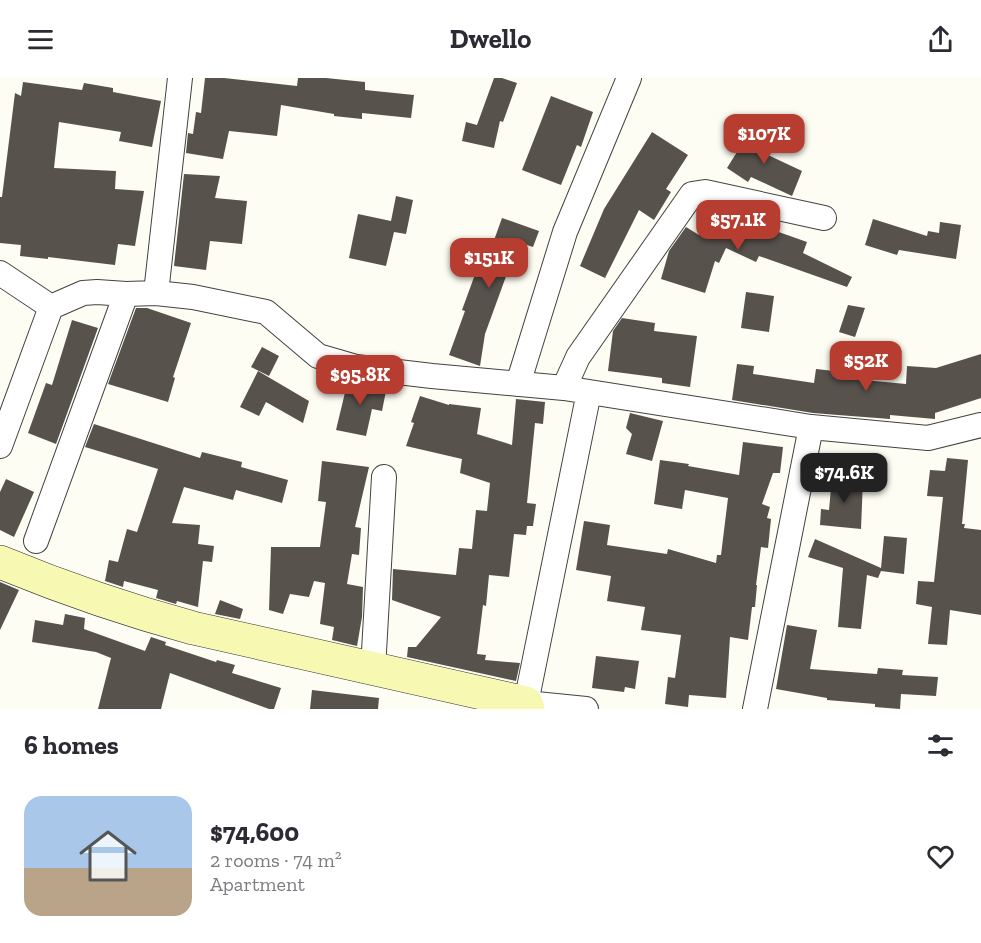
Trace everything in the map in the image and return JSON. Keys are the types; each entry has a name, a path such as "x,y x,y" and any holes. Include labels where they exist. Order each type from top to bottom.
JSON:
{"street":[{"path":"156,293 180,78"},
{"path":"518,384 566,232 629,78"},
{"path":"564,388 578,357 692,194 705,192 824,218"},
{"path":"0,273 51,307"},
{"path":"0,446 51,307 83,293 97,292 156,293 193,297 266,312 318,356 356,367 564,388 811,427 928,438 981,425"},
{"path":"36,541 126,294"},
{"path":"527,706 589,392"},
{"path":"756,709 811,427"},
{"path":"373,669 384,477"},
{"path":"0,562 91,597 193,628 527,706 586,709"}],"building":[{"path":"205,78 297,86 298,78 365,82 365,90 414,95 411,118 362,113 362,119 334,116 334,114 281,105 277,136 229,131 223,159 186,153 188,133 193,134 196,112 201,113"},
{"path":"494,78 517,83 503,122 500,121 494,148 462,141 466,122 477,125"},
{"path":"23,82 82,90 84,83 113,88 113,92 161,101 152,147 119,141 121,132 59,122 54,168 116,171 115,189 144,191 135,246 118,244 115,265 20,256 21,245 0,243 0,197 2,197 15,93 21,96"},
{"path":"551,96 593,112 581,147 577,145 561,185 522,170"},
{"path":"752,128 775,145 768,155 802,171 792,196 751,177 748,182 727,168"},
{"path":"652,132 688,155 666,189 671,192 654,220 639,210 605,278 580,266 604,209"},
{"path":"184,174 220,176 215,198 247,201 242,244 210,241 206,270 174,266"},
{"path":"396,196 413,200 406,234 394,232 386,266 349,258 358,214 391,221"},
{"path":"716,209 745,215 773,230 807,242 803,253 852,277 847,287 759,256 756,262 726,248 719,263 715,261 705,293 661,279 669,251 686,227 699,235 701,230 706,232"},
{"path":"502,218 539,231 533,247 524,244 517,262 512,260 485,334 480,366 449,355 477,269 483,271"},
{"path":"873,219 927,236 928,231 939,233 940,222 961,225 956,259 899,250 897,255 865,245"},
{"path":"746,292 774,296 769,332 741,328"},
{"path":"848,305 865,308 855,337 839,332"},
{"path":"136,308 147,308 191,323 173,377 175,378 168,402 108,384"},
{"path":"622,318 655,323 654,331 697,336 690,387 662,383 662,378 608,371 613,331"},
{"path":"72,320 98,328 56,444 28,433 46,383 52,385"},
{"path":"262,347 279,356 269,376 251,367"},
{"path":"981,354 981,398 935,413 935,419 890,415 890,419 813,413 732,400 737,364 754,366 753,374 814,383 816,369 843,372 843,378 906,384 907,366 936,368"},
{"path":"258,371 309,401 303,423 266,402 259,416 240,407"},
{"path":"348,380 387,386 382,411 372,409 366,436 336,430"},
{"path":"420,396 449,405 481,408 477,434 512,445 516,399 545,402 543,424 535,423 527,503 536,504 533,526 527,526 526,535 514,534 509,577 489,575 477,654 486,655 485,660 520,663 516,681 407,657 408,647 416,647 441,617 392,600 393,569 456,575 459,548 472,549 476,510 487,511 490,483 460,473 462,459 406,446"},
{"path":"630,413 663,421 652,461 626,454 632,434 626,428"},
{"path":"94,424 200,458 202,452 242,462 241,467 288,480 282,503 236,490 233,500 184,487 172,523 200,525 198,544 214,546 212,562 203,561 198,607 156,598 158,590 124,581 123,587 105,581 109,560 118,562 127,529 137,532 158,469 85,447"},
{"path":"743,442 783,447 780,473 773,473 762,504 770,507 767,518 771,519 768,548 761,547 755,607 752,607 748,640 730,637 726,698 689,695 688,707 665,704 668,677 675,678 681,635 641,630 645,607 607,601 611,576 576,570 584,521 610,525 607,545 667,554 668,549 716,563 717,555 721,555 728,498 685,490 682,509 654,504 660,460 739,475"},
{"path":"947,458 968,460 962,524 965,524 964,528 981,530 981,615 950,610 947,645 928,644 932,607 916,604 918,581 934,582 943,497 927,496 930,470 945,471"},
{"path":"322,461 369,467 355,527 361,528 359,555 352,554 347,584 363,587 362,617 357,646 332,640 334,627 320,624 325,583 314,581 309,597 290,594 283,614 269,610 271,547 320,547 326,502 318,501"},
{"path":"832,477 863,480 861,529 820,525 821,509 829,510"},
{"path":"6,479 34,492 14,537 0,530 0,492"},
{"path":"884,536 907,538 904,574 881,571 878,578 867,575 861,629 838,627 843,568 808,557 815,539 881,568"},
{"path":"0,582 19,590 0,630"},
{"path":"220,600 243,609 240,619 215,614"},
{"path":"65,614 85,618 84,629 145,651 151,637 166,642 165,645 216,662 217,660 235,665 232,673 281,688 274,709 170,673 161,709 98,709 111,658 96,652 32,642 35,620 63,625"},
{"path":"787,625 817,630 810,669 877,674 878,668 903,670 902,675 938,677 936,696 901,694 900,709 875,707 875,704 827,700 827,698 776,689"},
{"path":"596,656 639,661 635,689 625,687 624,692 592,688"},
{"path":"312,690 379,698 378,709 310,709"}]}
